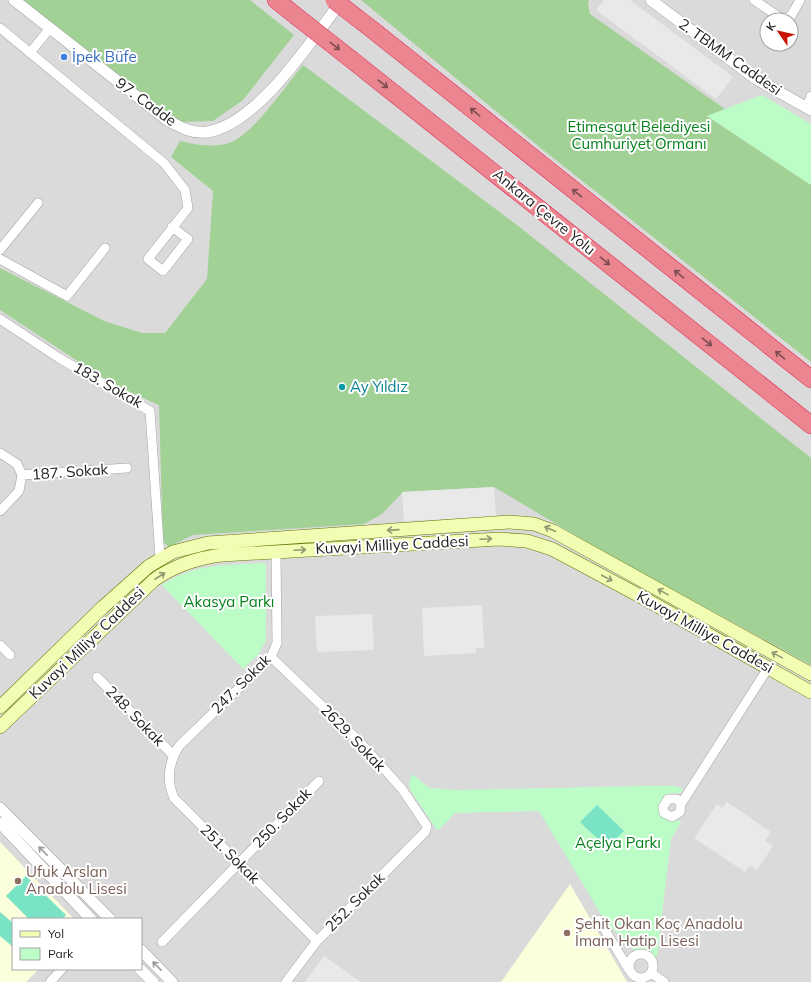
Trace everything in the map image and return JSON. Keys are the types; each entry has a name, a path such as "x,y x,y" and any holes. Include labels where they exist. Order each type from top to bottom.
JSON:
{"highway":[{"name":"Ankara Çevre Yolu","path":"276,0 811,425"},
{"path":"334,0 811,379"}],"main road":[{"name":"Kuvayi Milliye Caddesi","path":"0,707 103,607 149,566 160,558 189,546 208,543 509,522 540,526 565,537 811,674"},
{"path":"409,529 410,544"},
{"name":"Kuvayi Milliye Caddesi","path":"0,727 133,600 162,574 184,562 203,557 499,539 536,543 552,549 638,595 811,692"}],"street":[{"name":"97. Cadde","path":"14,0 167,120 187,130 206,132 224,127 240,118 261,100 294,64 342,0"},
{"name":"2. TBMM Caddesi","path":"650,0 756,79 809,109"},
{"path":"754,0 782,19 791,16 800,0"},
{"path":"0,28 164,163 185,190 188,208 172,227 148,259 163,271 188,239 172,227"},
{"path":"30,53 50,28"},
{"path":"809,109 811,96"},
{"path":"0,250 38,203"},
{"path":"0,259 67,296 105,248"},
{"name":"183. Sokak","path":"0,319 59,358 150,411 160,558"},
{"name":"187. Sokak","path":"0,453 17,464 22,475 127,468"},
{"path":"0,511 19,491 22,475"},
{"name":"247. Sokak","path":"173,755 189,735 271,657 277,643 276,552"},
{"path":"0,646 10,655"},
{"name":"2629. Sokak","path":"271,657 359,741 402,789 427,826"},
{"path":"681,804 768,668"},
{"name":"248. Sokak","path":"97,677 173,755"},
{"name":"251. Sokak","path":"173,755 169,775 171,791 174,798 317,942"},
{"name":"250. Sokak","path":"162,942 319,781"},
{"path":"0,808 109,918"},
{"path":"0,823 90,918"},
{"name":"252. Sokak","path":"286,982 317,942 425,832 427,826"},
{"path":"599,920 636,982"},
{"path":"142,951 172,982"},
{"path":"642,954 652,960 653,968 651,973 646,977 638,978 630,971 631,959 642,954"},
{"path":"50,982 61,970"},
{"path":"141,970 153,982"},
{"path":"651,973 664,982"}],"shaded area":[{"path":"0,0 811,0 811,982 0,982"},
{"path":"604,0 630,0 733,77 716,99 596,10"},
{"path":"494,487 496,517 404,521 402,492"},
{"path":"482,605 484,648 476,648 476,653 424,656 422,608"},
{"path":"372,614 374,650 317,652 315,616"},
{"path":"727,802 771,832 765,841 773,846 757,870 750,865 745,872 694,838 717,804 722,808"},
{"name":"Ufuk Arslan Anadolu Lisesi","path":"0,842 73,918 12,918 12,970 38,970 26,982 0,982"},
{"name":"Şehit Okan Koç Anadolu İmam Hatip Lisesi","path":"570,884 627,982 501,982"},
{"path":"324,956 361,982 305,982"}],"green space":[{"path":"21,0 250,0 294,35 243,100 213,121 182,122 151,102"},
{"name":"Etimesgut Belediyesi Cumhuriyet Ormanı","path":"361,0 589,0 588,5 590,14 725,109 707,116 811,185 811,362 542,149"},
{"path":"303,65 517,225 811,458 811,665 595,547 494,487 403,492 382,514 364,524 193,535 169,547 163,542 159,405 114,385 0,310 0,268 104,321 142,333 165,333 207,279 213,191 171,157 180,141 211,146 223,145 238,138 248,130 269,108"},
{"path":"762,95 811,124 811,185 707,116"},
{"name":"Akasya Parkı","path":"266,563 266,641 258,655 243,669 162,585 186,573 212,566"},
{"name":"Açelya Parkı","path":"412,774 429,788 458,790 642,786 675,786 683,789 681,793 666,795 666,819 672,822 678,820 681,822 671,839 657,956 655,959 644,953 635,951 605,921 539,811 455,813 439,830 437,830 410,790 409,783"},
{"path":"597,805 624,831 607,848 580,822"},
{"path":"26,876 66,915 64,918 28,918 6,896"},
{"path":"0,912 12,922 12,946 0,936"}],"place":[{"name":"İpek Büfe","path":"64,57"},
{"name":"Ay Yıldız","path":"342,387"},
{"name":"Ufuk Arslan Anadolu Lisesi","path":"18,881"},
{"name":"Şehit Okan Koç Anadolu İmam Hatip Lisesi","path":"567,933"}]}
